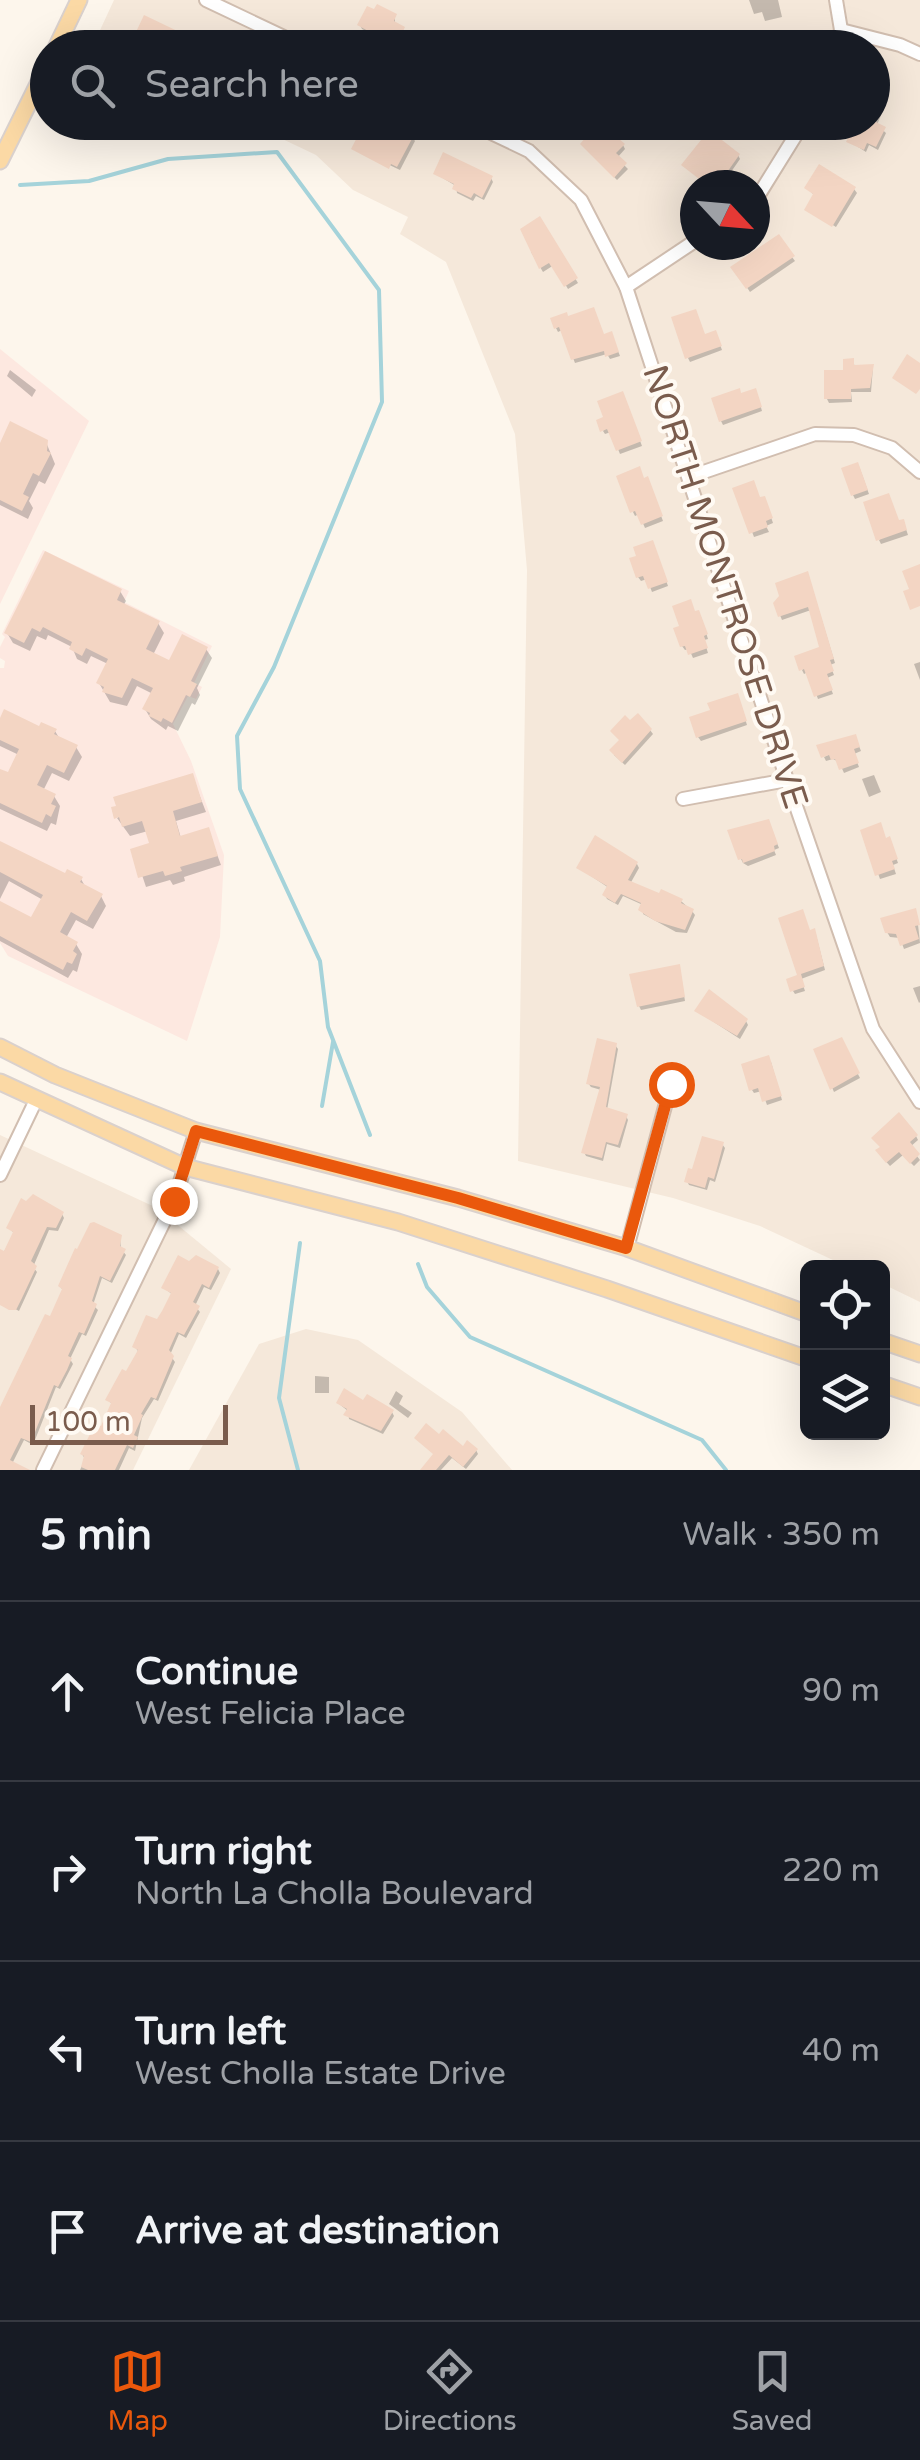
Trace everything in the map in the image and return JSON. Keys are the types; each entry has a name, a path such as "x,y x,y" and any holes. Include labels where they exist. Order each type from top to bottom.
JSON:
{"main road":[{"path":"65,30 79,0"},
{"path":"0,161 30,100"},
{"path":"0,1047 55,1075 196,1131 440,1193 626,1248 800,1311"},
{"path":"0,1082 185,1168 398,1222 800,1355"},
{"path":"890,1344 920,1354"},
{"path":"890,1387 920,1398"}],"street":[{"path":"206,0 269,30"},
{"path":"836,0 841,30"},
{"path":"890,43 920,54"},
{"name":"NORTH MONTROSE DRIVE","path":"506,140 529,151 581,200 626,288 873,1029 920,1102"},
{"path":"770,176 793,140"},
{"path":"626,288 680,251"},
{"path":"689,477 814,434 854,436 892,448 920,472"},
{"path":"683,798 787,780"},
{"path":"626,1248 671,1084"},
{"path":"0,1175 36,1100"},
{"path":"43,1470 174,1201 196,1131"}],"shaded area":[{"path":"114,0 920,0 920,1302 890,1287 890,1260 833,1260 760,1226 673,1198 518,1161 527,570 515,434 446,262 400,234 408,217 353,190 316,155 285,140 890,140 890,30 100,30"},
{"path":"0,349 89,421 0,604"},
{"path":"43,550 129,591 124,602 212,646 194,683 202,687 196,699 188,696 173,724 191,761 224,855 220,937 187,1041 8,956 0,943 0,668 4,668 5,661 0,658 0,647 5,637 2,634"},
{"path":"0,1135 157,1208 231,1269 133,1470 0,1470"},
{"path":"306,1329 358,1340 462,1412 512,1470 189,1470 259,1344"}],"building":[{"path":"377,4 397,14 394,21 405,27 404,30 366,30 357,25 367,6 374,9"},
{"path":"144,15 175,30 137,30"},
{"path":"356,140 411,140 397,167 391,164 389,169 351,149"},
{"path":"583,140 620,140 625,144 616,153 627,163 614,178 580,144"},
{"path":"701,140 722,140 740,154 729,170 688,170 681,165"},
{"path":"880,140 876,147 867,143 864,150 846,142"},
{"path":"443,152 493,176 482,198 474,193 471,198 452,189 454,184 433,174"},
{"path":"819,164 856,187 832,227 804,210 813,194 804,188"},
{"path":"540,216 578,278 564,287 549,263 539,269 520,229"},
{"path":"779,234 795,256 746,289 730,267 740,260 770,260 770,240"},
{"path":"594,307 604,334 612,331 619,352 605,357 604,351 571,360 559,327 554,329 550,318"},
{"path":"696,309 705,334 716,330 722,346 685,359 671,317"},
{"path":"907,354 920,363 920,389 916,394 892,378"},
{"path":"854,358 854,365 874,364 870,388 851,389 851,399 824,399 824,370 843,370 843,359"},
{"path":"740,388 741,393 756,388 762,407 719,422 711,398"},
{"path":"623,391 642,441 616,451 607,429 600,432 596,420 603,417 597,401"},
{"path":"10,421 48,440 47,451 51,453 39,476 33,473 23,494 29,497 22,511 0,500 0,443"},
{"path":"858,462 868,490 851,496 841,468"},
{"path":"640,466 644,478 648,476 663,516 641,525 635,511 630,513 616,476"},
{"path":"754,480 773,518 766,521 768,527 749,534 732,488"},
{"path":"889,493 907,530 876,541 863,502"},
{"path":"653,540 668,582 648,589 643,576 636,578 629,558 636,556 633,547"},
{"path":"45,551 122,589 117,600 160,621 146,649 169,660 182,634 208,647 191,681 197,684 190,697 186,695 172,723 163,718 161,722 142,709 153,688 132,678 122,698 102,692 104,687 96,683 108,659 86,648 82,656 69,649 72,642 43,627 40,632 32,628 24,643 4,633"},
{"path":"920,564 920,606 910,610 903,591 909,589 902,571"},
{"path":"808,571 834,659 830,660 834,671 827,674 833,690 814,697 804,669 799,671 794,656 819,647 808,607 778,617 773,603 779,596 775,583"},
{"path":"691,599 708,634 704,636 708,648 688,655 685,646 680,647 673,628 679,626 672,606"},
{"path":"738,693 747,721 696,738 689,717 710,710 707,703"},
{"path":"4,709 39,726 41,722 57,729 54,734 78,745 64,773 47,765 37,785 56,794 51,817 46,814 42,823 0,803 0,769 8,772 19,749 0,740"},
{"path":"638,713 652,729 622,763 609,750 619,740 610,731 625,715 630,720"},
{"path":"856,734 860,747 854,749 859,763 839,770 829,755 821,758 816,745"},
{"path":"193,773 202,802 173,811 180,836 209,827 218,856 180,867 182,871 165,876 163,871 138,878 130,849 149,843 142,821 122,827 119,817 114,819 113,797"},
{"path":"769,819 778,844 775,851 743,863 738,860 727,830"},
{"path":"881,822 898,859 892,861 895,869 875,876 860,830"},
{"path":"595,835 638,862 628,880 659,893 661,889 694,909 685,930 655,921 638,910 641,903 621,894 615,903 602,895 607,886 576,868"},
{"path":"0,841 65,873 67,869 83,877 80,882 103,894 87,921 71,912 60,932 78,942 72,964 67,962 63,970 0,936 0,901 31,917 43,895 0,872"},
{"path":"916,908 919,939 900,946 896,934 885,933 880,918"},
{"path":"803,909 810,930 815,928 824,966 801,974 805,987 790,992 786,979 797,975 778,918"},
{"path":"680,964 685,997 637,1007 629,974"},
{"path":"709,989 748,1019 737,1036 694,1011"},
{"path":"842,1037 860,1073 830,1090 813,1049"},
{"path":"597,1038 617,1043 606,1107 628,1114 618,1145 606,1142 602,1158 581,1153 600,1087 586,1084"},
{"path":"769,1055 782,1096 762,1102 758,1088 749,1091 741,1064"},
{"path":"899,1112 918,1135 910,1142 920,1154 910,1164 899,1152 886,1163 875,1150 880,1147 871,1138"},
{"path":"702,1136 724,1142 714,1179 708,1177 705,1188 684,1182"},
{"path":"33,1194 64,1212 56,1228 47,1227 31,1261 37,1266 16,1310 9,1310 0,1305 0,1249 4,1251 13,1232 6,1228 21,1198 26,1201"},
{"path":"94,1222 122,1235 120,1246 126,1249 110,1281 100,1276 92,1301 97,1304 84,1334 79,1332 68,1356 72,1358 67,1370 58,1387 54,1385 31,1442 21,1438 10,1460 30,1470 0,1470 0,1407 45,1314 50,1316 75,1248"},
{"path":"178,1255 189,1261 196,1255 219,1267 209,1288 202,1284 193,1302 200,1306 184,1335 177,1332 169,1350 174,1356 156,1399 151,1397 141,1414 133,1448 127,1445 115,1470 81,1467 84,1456 80,1454 95,1424 101,1426 111,1403 105,1400 138,1350 132,1347 146,1315 157,1319 171,1293 161,1288"},
{"path":"344,1388 363,1400 367,1394 394,1410 381,1431 343,1415 347,1409 336,1403"},
{"path":"426,1423 439,1434 443,1429 463,1446 467,1440 478,1449 463,1467 449,1455 436,1470 420,1470 433,1454 414,1438"}],"waterway":[{"path":"20,185 89,181 168,159 277,152 379,290 382,402 274,667 237,736 240,789 320,961 328,1027 370,1135"},
{"path":"322,1106 333,1042"},
{"path":"298,1470 279,1398 300,1243"},
{"path":"418,1264 427,1287 470,1337 702,1440 726,1470"}],"route":[{"path":"174,1201 196,1131 458,1198 626,1248 671,1084"}]}
